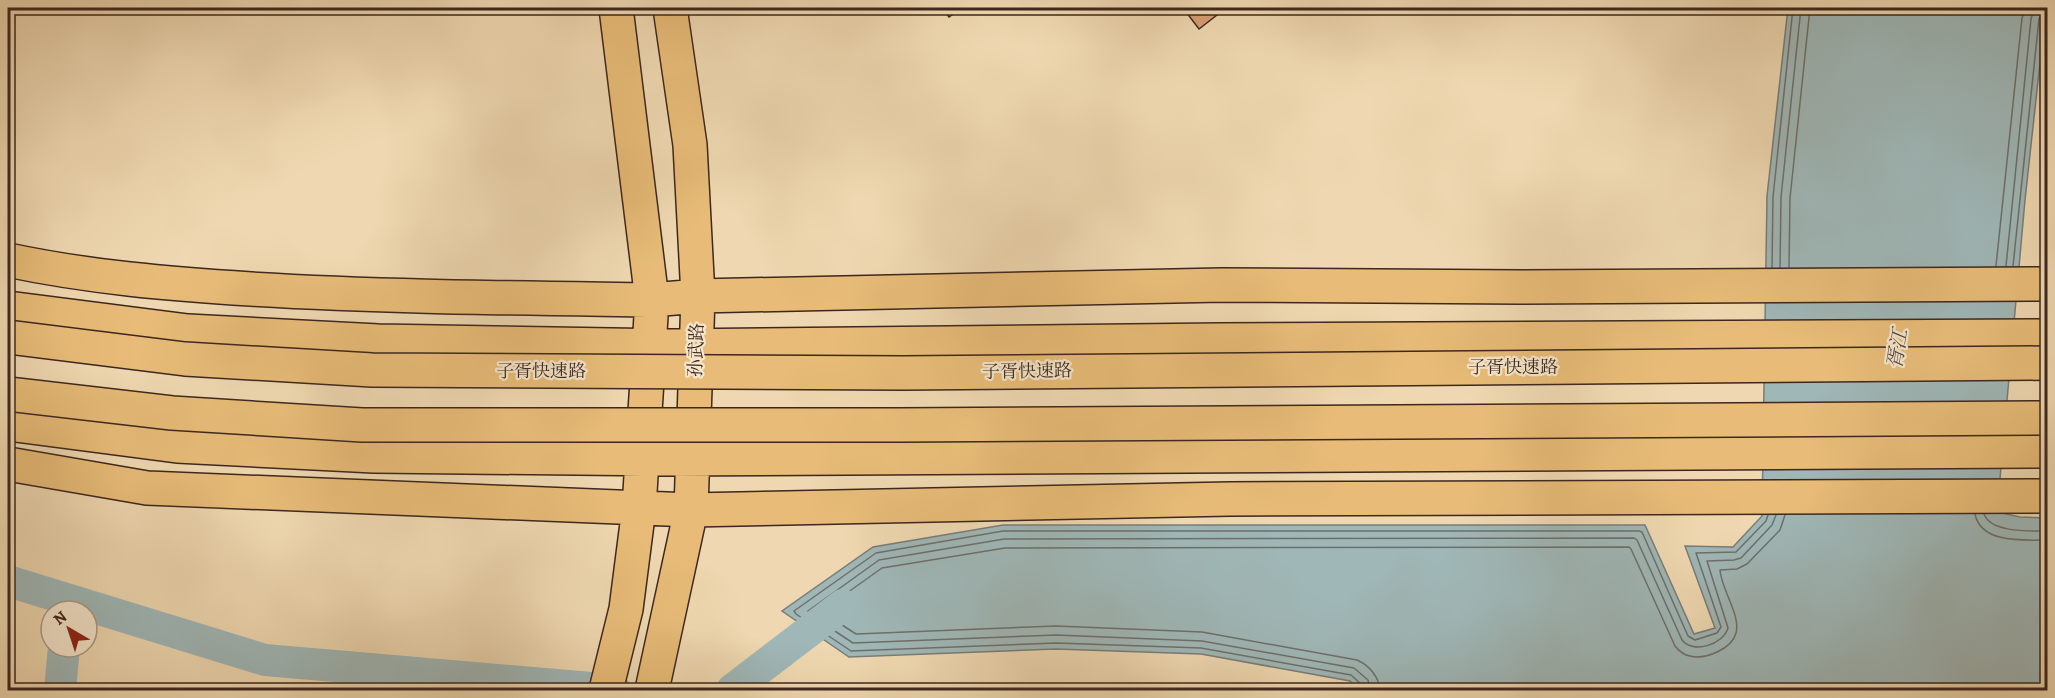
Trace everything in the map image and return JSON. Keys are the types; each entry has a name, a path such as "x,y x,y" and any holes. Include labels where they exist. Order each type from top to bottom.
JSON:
{"main road":[{"path":"606,690 626,609 639,508 652,300 616,8"},
{"name":"孙武路","path":"652,690 691,510 698,296 690,145 670,8"},
{"path":"8,260 57,271 188,285 353,295 652,300 698,296 1222,285 2048,284"},
{"path":"8,308 188,331 378,341 696,346 1221,340 2048,336"},
{"name":"子胥快速路","path":"8,338 185,359 384,370 903,373 2048,363"},
{"path":"8,394 172,413 362,425 900,425 2048,418"},
{"path":"8,424 177,446 374,456 693,459 2048,451"},
{"path":"8,464 147,488 691,510 1230,499 2048,496"}],"water":[{"name":"胥江","path":"1788,8 2046,8 2025,200 1997,512 2020,517 2047,518 2047,690 1359,690 1350,681 1201,654 1056,649 849,657 782,611 873,547 1003,525 1645,525 1694,634 1715,628 1685,546 1733,547 1762,516 1767,196"}],"building":[{"path":"942,8 962,8 949,17"},
{"path":"1183,8 1226,8 1199,29"},
{"path":"1444,8 1457,8 1449,14"}],"waterway":[{"path":"8,581 265,660 615,690"},
{"path":"732,690 843,605"},
{"path":"60,690 63,659"}]}
